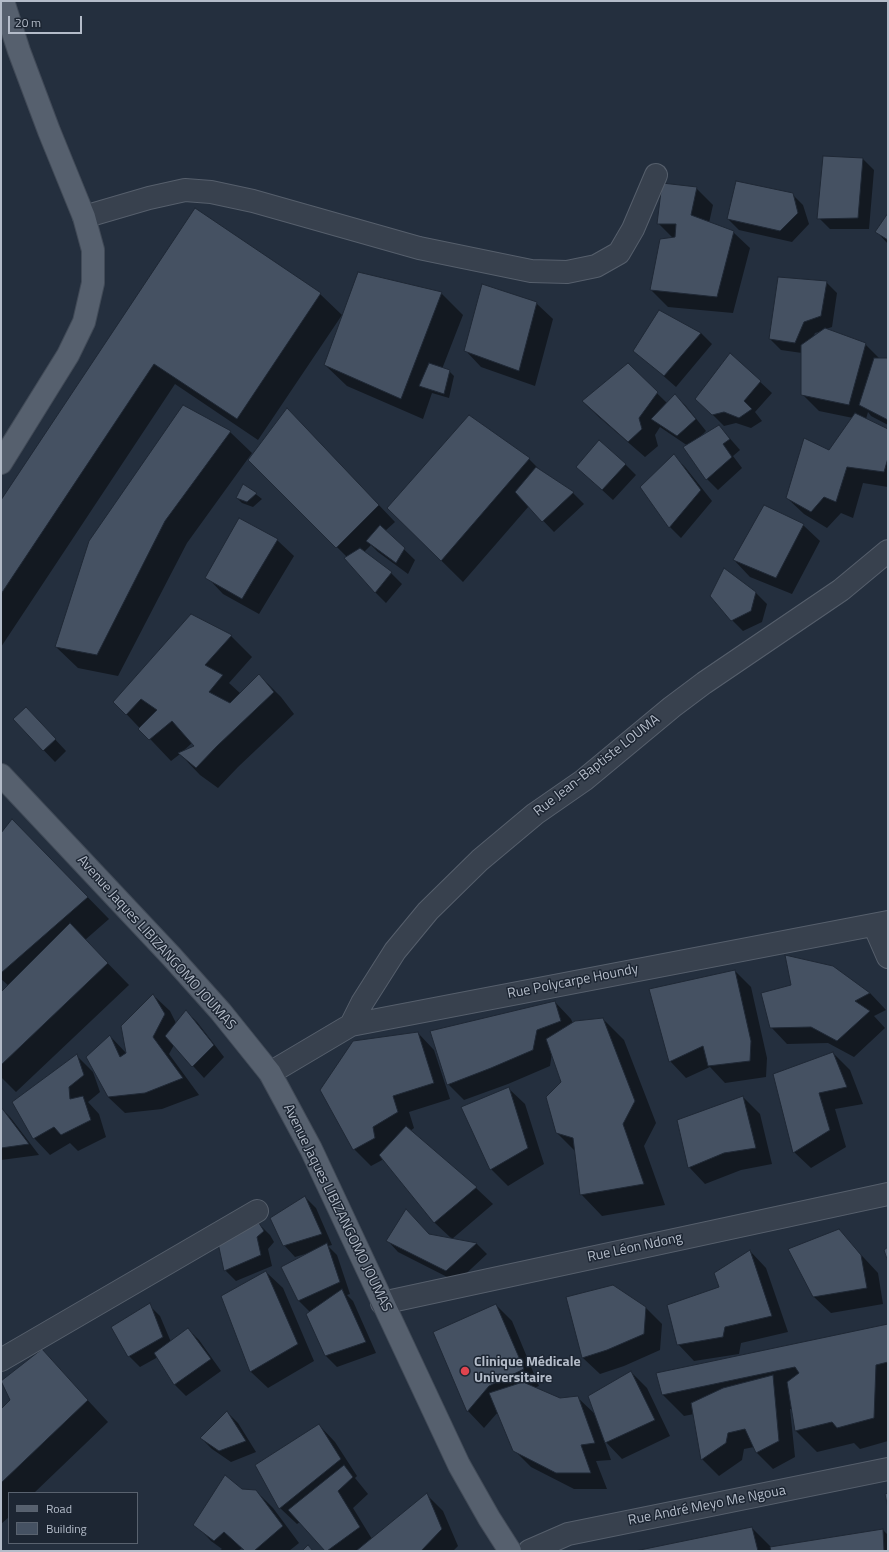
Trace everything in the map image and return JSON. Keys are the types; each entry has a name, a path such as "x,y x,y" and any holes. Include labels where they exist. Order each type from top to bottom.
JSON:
{"main road":[{"path":"1,463 68,355 84,322 93,283 93,250 84,217 19,52 3,1"},
{"name":"Avenue Jaques LIBIZANGOMO JOUMAS","path":"1,775 176,962 221,1012 270,1073 311,1149 459,1465 489,1518 510,1551"}],"street":[{"path":"84,217 149,198 185,190 211,192 253,202 419,248 531,271 567,272 596,266 619,253 633,229 656,175"},
{"name":"Rue Jean-Baptiste LOUMA","path":"351,1025 362,1003 395,950 428,911 480,860 535,814 584,780 672,707 704,683 841,590 888,552"},
{"path":"881,923 888,957"},
{"name":"Rue Polycarpe Houndy","path":"270,1073 351,1025 881,923"},
{"name":"Rue Léon Ndong","path":"382,1303 888,1194"},
{"path":"1,1360 257,1211"},
{"name":"Rue André Meyo Me Ngoua","path":"529,1551 568,1534 888,1469"}],"building":[{"path":"823,156 863,158 858,218 817,219"},
{"path":"736,181 793,193 798,213 780,231 727,219"},
{"path":"662,183 697,187 691,215 734,231 717,297 650,290 660,239 675,237 676,224 657,224"},
{"path":"195,208 321,293 237,419 154,364 1,594 1,500"},
{"path":"888,213 888,240 875,232"},
{"path":"358,272 442,292 401,399 324,365"},
{"path":"778,277 827,281 821,316 804,322 795,343 769,339"},
{"path":"482,284 537,302 519,371 464,351"},
{"path":"659,310 701,333 664,376 633,351"},
{"path":"825,328 866,343 849,405 801,395 801,345"},
{"path":"730,353 761,381 744,401 752,409 739,418 724,412 712,415 695,399"},
{"path":"874,358 888,358 888,420 859,405"},
{"path":"429,363 450,370 444,394 419,386"},
{"path":"628,363 658,392 639,418 642,429 628,442 582,401"},
{"path":"675,394 696,419 677,436 651,419"},
{"path":"183,405 231,431 165,521 97,655 55,647 89,541"},
{"path":"287,408 379,505 336,548 248,460"},
{"path":"855,413 888,429 888,458 884,472 847,467 836,502 824,497 811,512 786,498 804,438 829,450"},
{"path":"469,415 530,458 441,561 387,508"},
{"path":"719,425 730,439 723,444 732,457 706,480 683,447"},
{"path":"599,440 626,464 602,490 576,467"},
{"path":"674,454 701,490 669,528 640,487"},
{"path":"536,467 574,492 542,522 515,492"},
{"path":"243,484 257,493 247,502 236,498"},
{"path":"764,505 804,524 776,578 733,560"},
{"path":"239,518 278,539 242,599 205,578"},
{"path":"380,525 405,548 396,563 366,541"},
{"path":"360,548 392,572 375,593 344,558"},
{"path":"724,568 756,592 751,611 731,621 710,596"},
{"path":"191,614 232,635 205,665 223,675 209,692 230,703 259,674 274,692 196,768 178,753 194,746 172,721 149,740 138,729 157,710 141,699 126,715 113,702"},
{"path":"26,707 56,739 43,751 13,719"},
{"path":"12,819 88,897 1,973 1,833"},
{"path":"70,923 108,963 1,1065 1,992"},
{"path":"785,955 833,966 870,993 855,1001 870,1011 837,1041 811,1027 770,1028 761,993 791,985"},
{"path":"735,970 751,1041 750,1061 708,1066 703,1046 669,1062 649,989"},
{"path":"153,994 165,1014 153,1037 183,1078 145,1093 108,1097 86,1057 110,1035 120,1057 126,1053 121,1026"},
{"path":"555,1001 561,1021 537,1030 533,1050 447,1085 430,1031"},
{"path":"186,1010 214,1045 192,1067 165,1036"},
{"path":"603,1018 635,1101 623,1124 644,1184 580,1195 573,1138 556,1133 546,1097 561,1082 546,1039 575,1021"},
{"path":"418,1032 434,1083 393,1096 398,1112 373,1127 375,1138 353,1150 320,1090 353,1041"},
{"path":"833,1052 847,1087 819,1093 830,1130 793,1153 773,1074"},
{"path":"77,1054 84,1075 69,1087 70,1099 83,1096 91,1120 61,1135 54,1127 33,1139 12,1102"},
{"path":"509,1087 528,1148 490,1170 461,1107"},
{"path":"743,1096 756,1148 724,1153 688,1168 677,1120"},
{"path":"1,1107 29,1144 1,1148"},
{"path":"406,1126 477,1187 434,1223 379,1155"},
{"path":"305,1196 322,1234 283,1246 270,1218"},
{"path":"406,1209 429,1234 477,1243 446,1271 386,1241"},
{"path":"259,1223 264,1231 257,1237 261,1255 224,1271 218,1243"},
{"path":"839,1229 861,1255 867,1288 813,1297 788,1249"},
{"path":"327,1243 340,1282 298,1301 281,1267"},
{"path":"888,1247 888,1262 884,1250"},
{"path":"750,1250 772,1316 725,1327 723,1337 677,1345 667,1305 719,1287 714,1273"},
{"path":"266,1271 298,1344 250,1372 221,1296"},
{"path":"613,1285 646,1307 644,1334 607,1350 582,1358 566,1297"},
{"path":"342,1289 366,1342 325,1356 306,1314"},
{"path":"150,1303 163,1337 128,1357 111,1327"},
{"path":"496,1304 524,1369 489,1386 467,1412 433,1332"},
{"path":"888,1324 888,1362 876,1365 874,1418 837,1428 832,1422 795,1431 787,1382 799,1373 795,1367 662,1395 656,1373"},
{"path":"188,1328 211,1359 174,1385 154,1353"},
{"path":"42,1349 88,1400 1,1483 1,1409 10,1400 1,1381"},
{"path":"631,1371 655,1420 605,1443 588,1396"},
{"path":"773,1375 779,1441 756,1453 745,1429 728,1433 726,1443 701,1460 691,1403 723,1388"},
{"path":"523,1382 560,1398 578,1396 595,1443 581,1445 591,1473 556,1473 513,1451 489,1393"},
{"path":"227,1411 246,1441 219,1451 200,1438"},
{"path":"319,1424 341,1459 279,1509 255,1465"},
{"path":"344,1465 353,1477 338,1491 360,1527 325,1551 288,1510"},
{"path":"225,1475 242,1489 256,1490 283,1526 254,1551 245,1551 224,1532 214,1541 193,1525"},
{"path":"427,1493 442,1529 421,1551 356,1551"},
{"path":"888,1493 888,1508 885,1494"},
{"path":"752,1527 758,1551 635,1551"},
{"path":"883,1529 884,1551 771,1551 770,1547"},
{"path":"308,1545 313,1551 302,1551"}],"place":[{"name":"Clinique Médicale Universitaire","path":"465,1371"}]}
